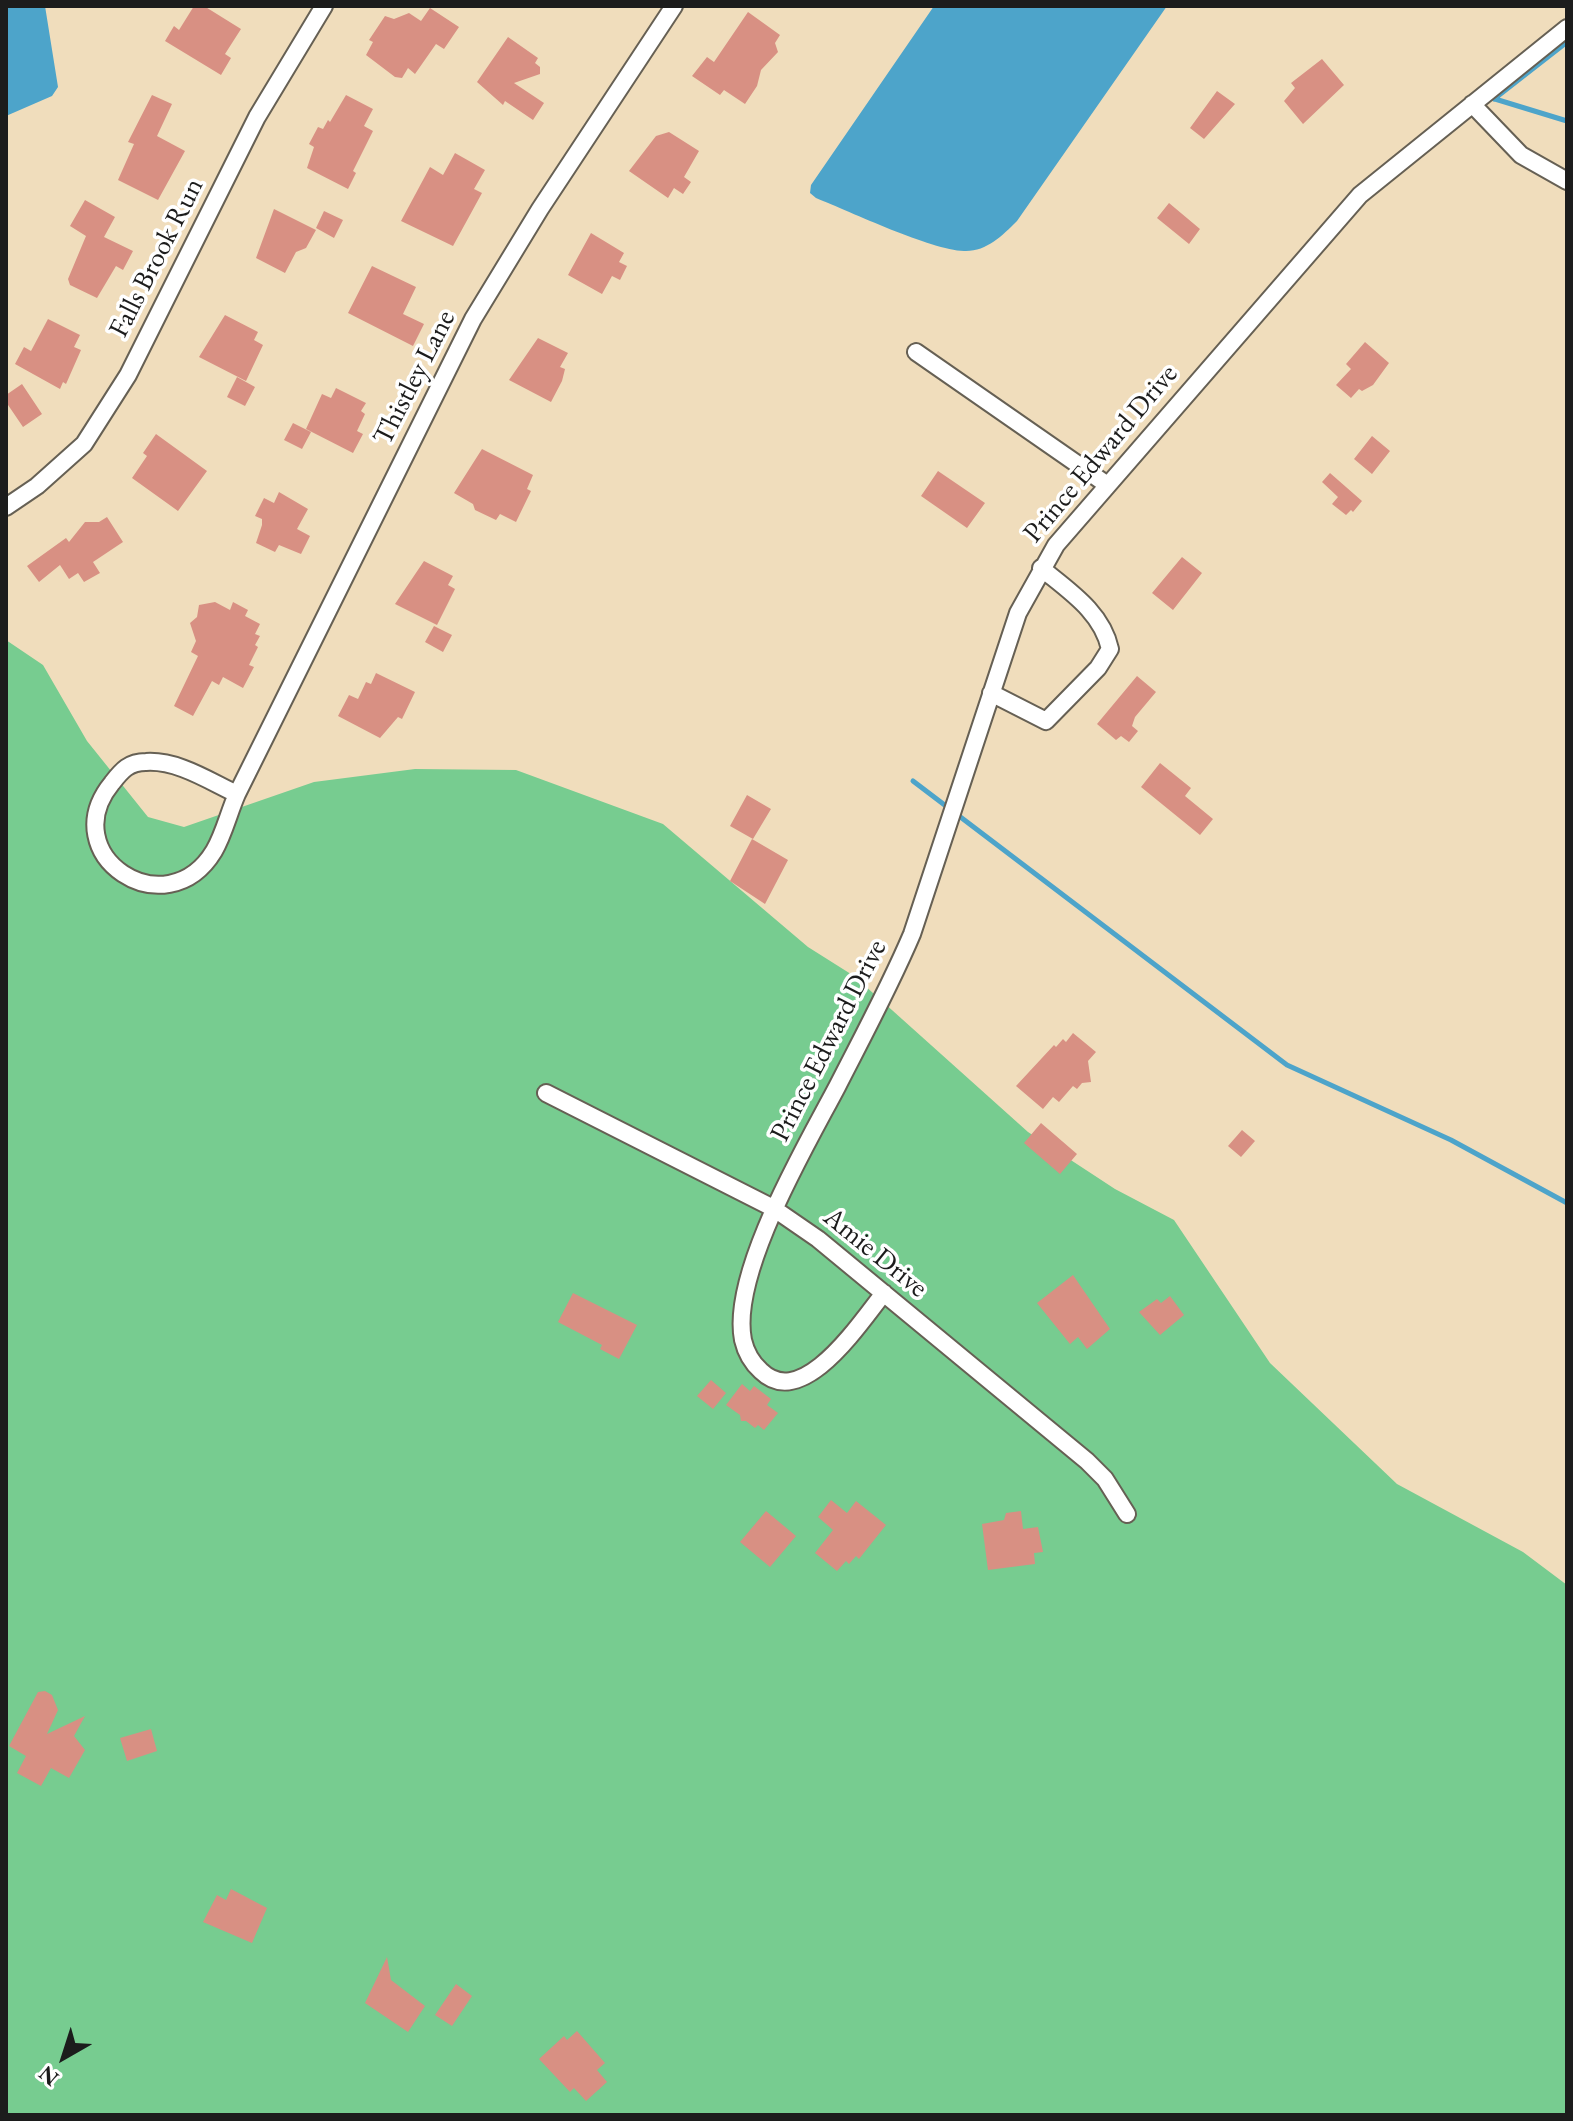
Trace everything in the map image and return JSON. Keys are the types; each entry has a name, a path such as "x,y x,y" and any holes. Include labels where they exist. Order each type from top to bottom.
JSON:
{"street":[{"name":"Falls Brook Run","path":"6,507 37,486 92,433 128,375 257,117 324,6"},
{"name":"Thistley Lane","path":"237,794 180,767 147,761 125,766 100,796 95,827 97,849 116,870 141,884 171,885 193,874 214,851 237,794 473,319 548,197 674,6"},
{"name":"Prince Edward Drive","path":"884,1293 840,1348 808,1376 789,1382 767,1378 751,1362 743,1338 746,1296 773,1208 900,963 931,885 1018,613 1041,568 1106,484 1360,195 1567,28"},
{"path":"1472,104 1521,155 1567,181"},
{"path":"916,352 1106,484"},
{"path":"991,693 1046,721 1098,668 1110,649 1105,628 1082,602 1041,568"},
{"name":"Amie Drive","path":"546,1093 773,1208 884,1293 1087,1461 1105,1479 1127,1514"}],"green space":[{"path":"6,640 43,665 87,741 148,817 184,827 314,782 415,769 516,770 663,824 808,947 854,976 1028,1132 1115,1189 1174,1220 1270,1363 1397,1484 1523,1552 1567,1585 1567,2115 6,2115"}],"water":[{"path":"6,6 45,6 58,87 52,96 6,116"},
{"path":"934,6 1167,6 1017,221 993,242 972,251 950,249 912,237 810,193 811,185"}],"building":[{"path":"194,6 204,6 241,29 225,54 231,58 221,75 165,41 174,26 179,30"},
{"path":"430,8 459,27 444,49 436,44 415,74 408,68 402,78 395,77 366,55 373,42 369,40 385,16 394,19 409,13 421,21"},
{"path":"748,12 780,35 775,43 778,52 761,70 757,86 745,104 724,90 720,95 692,76 707,57 714,62"},
{"path":"508,37 538,58 535,63 540,67 540,74 514,83 544,103 533,120 505,101 503,105 477,82"},
{"path":"1322,59 1344,85 1303,124 1284,101 1295,88 1291,83"},
{"path":"1217,91 1235,104 1204,139 1190,128"},
{"path":"152,95 172,104 157,136 185,151 158,200 118,180 134,144 128,142"},
{"path":"346,95 373,109 364,126 373,131 353,171 356,173 348,189 307,168 314,147 309,144 318,127 323,129 328,120 330,122"},
{"path":"669,132 699,151 684,177 691,182 683,194 674,188 668,198 629,171 656,136"},
{"path":"455,153 485,170 474,189 482,193 453,246 401,221 430,167 443,175"},
{"path":"85,200 115,217 104,237 133,251 123,270 116,266 97,298 70,285 68,279 86,236 70,226"},
{"path":"1169,203 1200,229 1189,244 1157,218"},
{"path":"274,209 316,230 306,248 296,252 285,273 256,258"},
{"path":"324,211 343,220 334,238 316,228"},
{"path":"591,233 624,253 619,262 627,266 620,280 612,276 602,294 568,275"},
{"path":"372,266 416,287 403,314 424,324 413,346 348,313"},
{"path":"225,315 258,332 254,340 263,345 246,381 199,357"},
{"path":"48,319 80,335 74,347 81,350 66,384 63,382 60,389 15,364 24,347 31,351"},
{"path":"538,338 568,353 560,367 565,369 562,381 551,402 509,380"},
{"path":"1365,342 1389,363 1373,385 1362,391 1359,389 1351,398 1336,385 1351,369 1346,364"},
{"path":"237,377 255,387 245,406 227,397"},
{"path":"22,384 42,414 23,427 6,402 6,395"},
{"path":"336,388 366,403 361,411 365,414 357,431 363,434 353,453 306,429 322,394 331,398"},
{"path":"293,423 311,432 302,449 284,440"},
{"path":"156,434 207,471 178,511 132,478 147,456 143,453"},
{"path":"1372,436 1390,451 1372,474 1354,459"},
{"path":"482,449 533,475 527,489 531,491 516,522 500,514 496,520 475,510 473,504 454,493"},
{"path":"938,471 985,503 967,528 921,496"},
{"path":"1330,473 1362,501 1353,512 1351,510 1346,515 1332,504 1338,497 1322,482"},
{"path":"279,492 308,509 297,529 310,536 301,554 279,545 275,552 256,543 262,519 255,516 264,498 274,503"},
{"path":"107,517 123,542 93,562 100,573 84,582 78,573 69,579 60,565 39,582 27,566 66,538 69,542 85,522 99,522"},
{"path":"1182,557 1202,573 1173,610 1152,593"},
{"path":"424,561 453,576 448,585 455,589 437,625 395,604"},
{"path":"215,602 230,610 233,602 248,610 245,616 260,624 255,634 260,636 255,645 258,647 249,665 254,667 243,688 223,677 219,685 212,681 193,716 174,706 198,656 191,652 196,641 190,623 197,617 199,605"},
{"path":"434,626 452,635 443,652 425,642"},
{"path":"376,673 415,692 402,719 398,717 380,738 338,716 349,695 358,699 366,682 371,684"},
{"path":"1137,676 1156,692 1135,717 1132,726 1138,731 1129,742 1121,736 1116,740 1097,724"},
{"path":"1160,763 1191,788 1185,796 1213,819 1200,835 1141,787"},
{"path":"747,795 771,809 753,839 730,826"},
{"path":"752,839 788,860 765,904 730,881"},
{"path":"1073,1033 1096,1052 1088,1061 1091,1082 1082,1083 1077,1089 1073,1086 1059,1102 1053,1097 1043,1109 1016,1086 1054,1045 1056,1047 1063,1039 1066,1042"},
{"path":"1041,1123 1077,1154 1060,1174 1024,1143"},
{"path":"1242,1130 1255,1141 1241,1157 1228,1146"},
{"path":"1073,1275 1110,1329 1087,1349 1078,1337 1070,1344 1037,1303"},
{"path":"573,1293 637,1325 619,1359 600,1349 602,1345 558,1322"},
{"path":"1170,1296 1184,1315 1160,1335 1139,1312 1157,1299 1161,1303"},
{"path":"711,1380 726,1393 713,1409 697,1396"},
{"path":"742,1384 750,1391 754,1386 771,1399 767,1405 778,1413 764,1430 758,1425 755,1428 741,1421 740,1415 726,1405"},
{"path":"831,1500 847,1513 856,1501 886,1525 859,1559 856,1556 849,1564 846,1561 837,1571 815,1553 833,1530 818,1517"},
{"path":"766,1511 796,1536 770,1567 740,1542"},
{"path":"1021,1511 1023,1529 1038,1527 1043,1552 1034,1553 1035,1564 988,1570 982,1524 1004,1520 1006,1513"},
{"path":"45,1691 52,1695 58,1710 47,1734 85,1716 74,1736 85,1750 69,1778 51,1768 41,1786 17,1773 26,1756 9,1746 38,1692"},
{"path":"151,1729 157,1751 127,1761 120,1738"},
{"path":"231,1889 267,1908 252,1943 203,1922 217,1895 226,1900"},
{"path":"387,1957 391,1980 425,2006 408,2032 365,2003"},
{"path":"456,1984 472,1996 452,2026 435,2015"},
{"path":"577,2031 605,2063 597,2070 607,2082 586,2101 574,2088 570,2092 539,2059 564,2036 567,2040"}],"waterway":[{"path":"1494,99 1567,42"},
{"path":"1495,99 1567,121"},
{"path":"913,781 1287,1065 1451,1140 1567,1203"}]}
